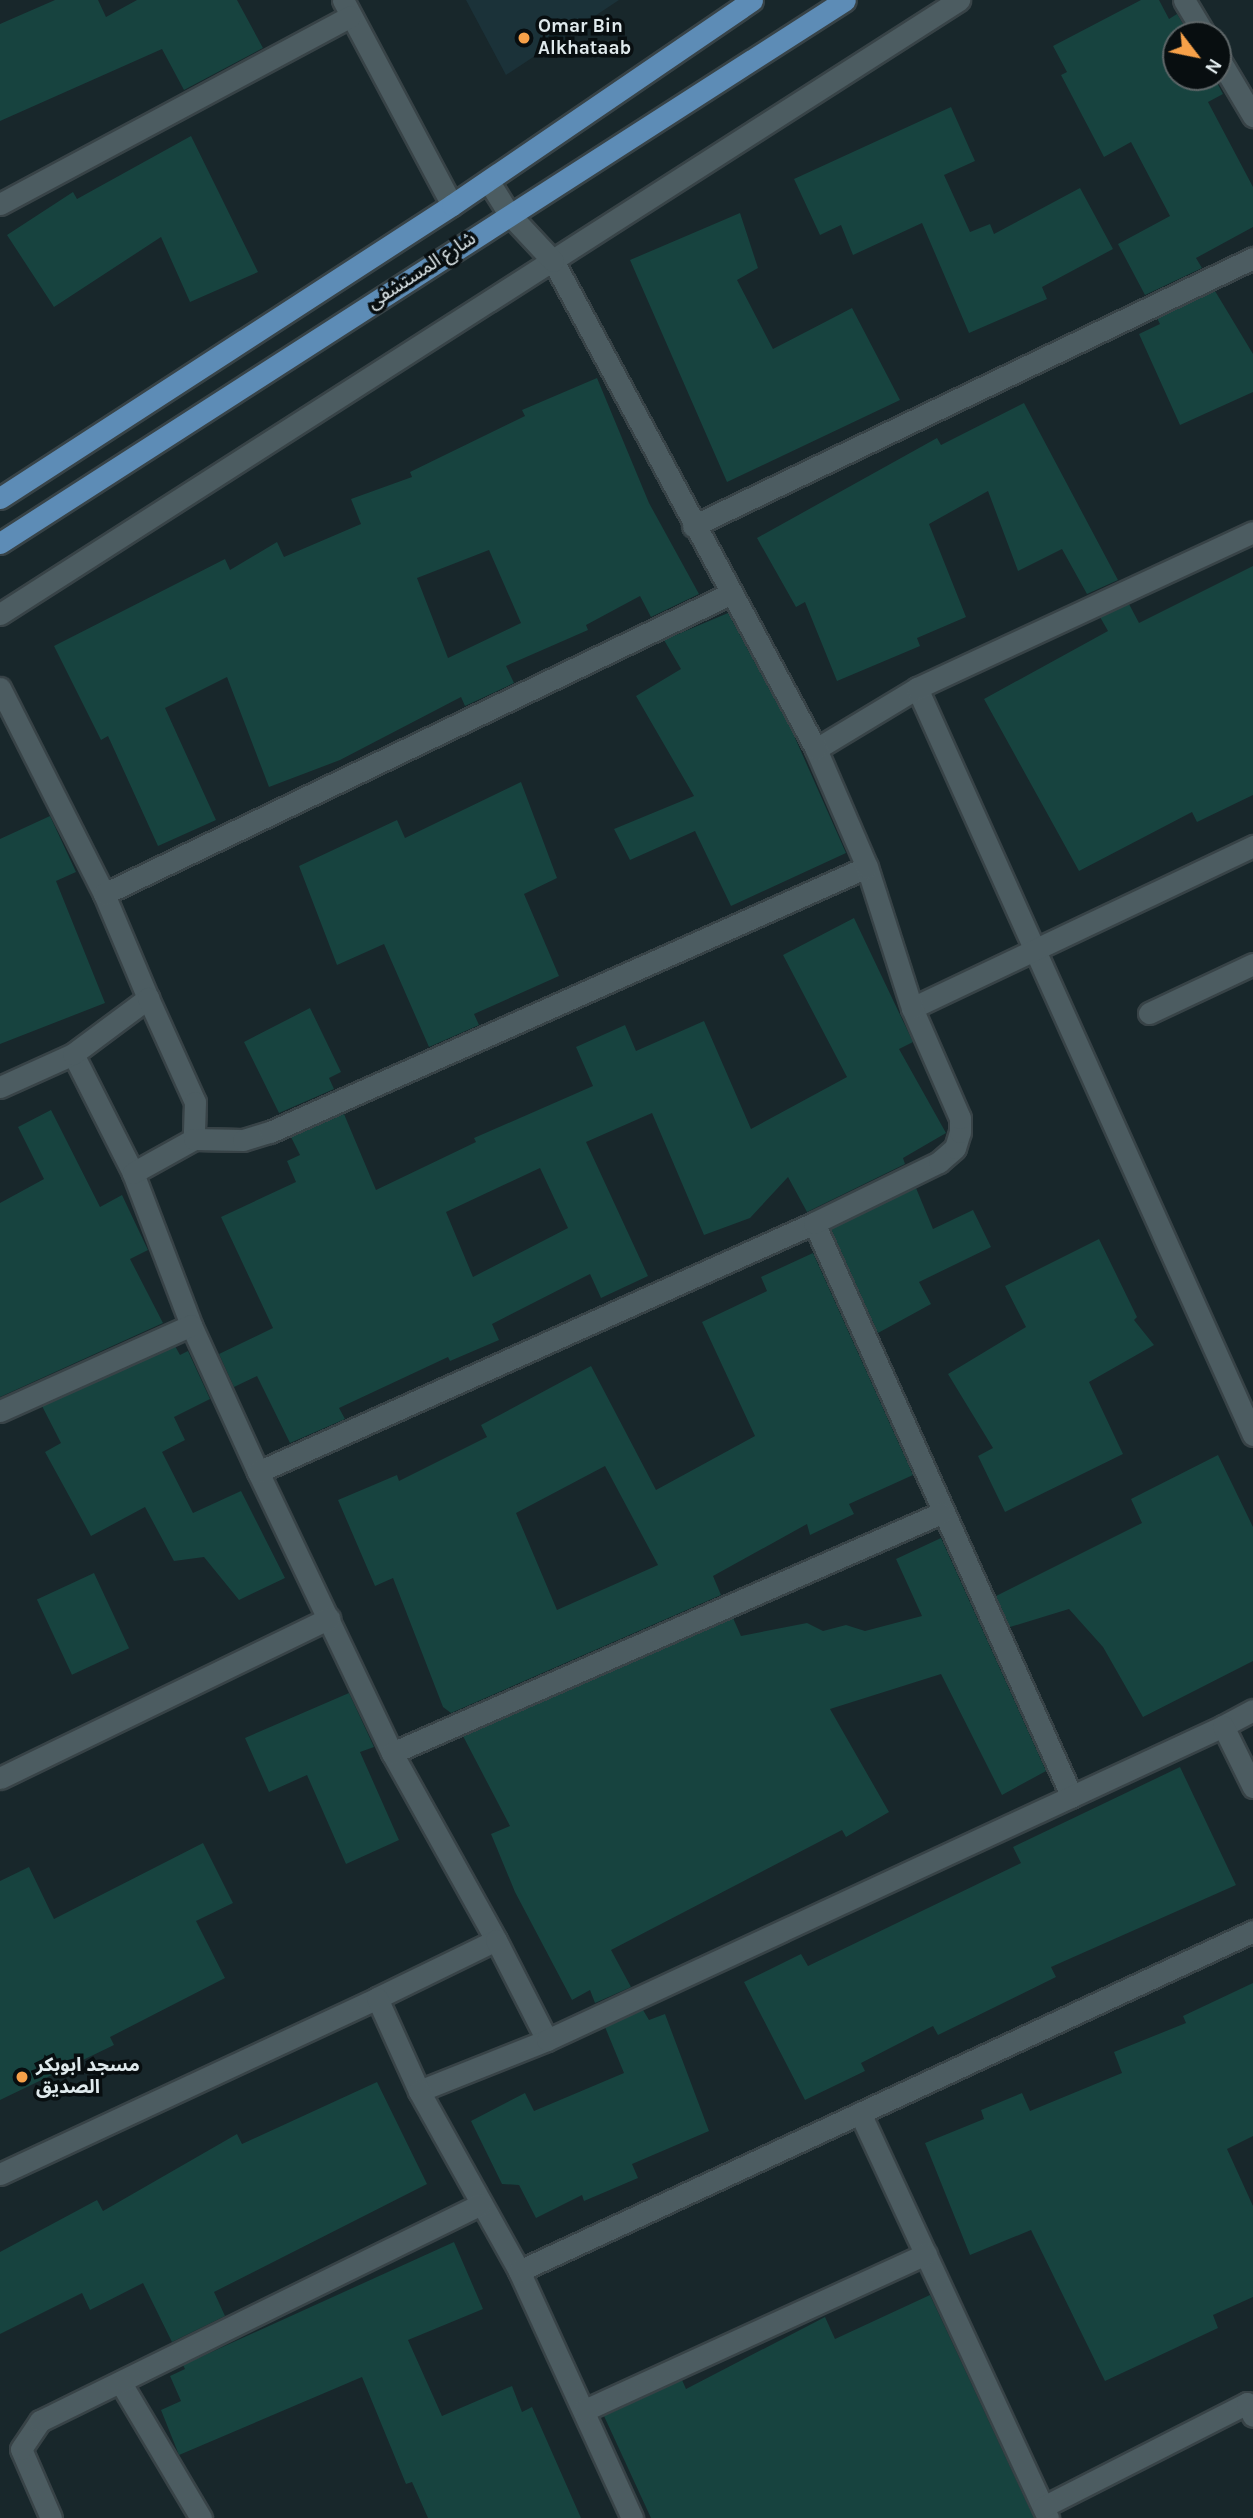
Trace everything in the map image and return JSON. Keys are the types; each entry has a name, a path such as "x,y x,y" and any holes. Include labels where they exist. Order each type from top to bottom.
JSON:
{"main road":[{"name":"شارع المستشفى","path":"0,498 452,205 752,0"},
{"name":"شارع المستشفى","path":"0,543 845,0"}],"street":[{"path":"0,614 959,0"},
{"path":"1184,0 1197,21"},
{"path":"0,204 346,8 452,205"},
{"path":"1232,81 1253,116"},
{"path":"258,1472 814,1223 939,1162 954,1149 960,1118 912,1008 867,867 816,749 693,526 553,261 509,214 488,181"},
{"path":"693,526 1253,258"},
{"path":"816,749 917,688 1253,532"},
{"path":"104,894 732,593"},
{"path":"0,688 104,894 195,1102 194,1139"},
{"path":"917,688 1253,1435"},
{"path":"912,1008 1253,846"},
{"path":"133,1173 194,1139 243,1140 270,1132 867,867"},
{"path":"1149,1013 1253,964"},
{"path":"0,1087 73,1054 148,998"},
{"path":"73,1054 133,1173 191,1325 258,1472 392,1753 496,1940 547,2040"},
{"path":"814,1223 941,1513 1072,1797"},
{"path":"0,1412 191,1325"},
{"path":"392,1753 941,1513"},
{"path":"0,1778 329,1618"},
{"path":"419,2091 547,2040 1072,1797 1253,1710"},
{"path":"1223,1726 1253,1787"},
{"path":"519,2271 1253,1931"},
{"path":"0,2174 496,1940"},
{"path":"377,1998 419,2091 519,2271 585,2410 632,2518"},
{"path":"860,2113 1046,2513 1251,2406"},
{"path":"51,2518 20,2449 27,2435 40,2421 122,2385 481,2204"},
{"path":"585,2410 926,2254"},
{"path":"122,2385 201,2518"}],"shaded area":[{"name":"Omar Bin Alkhataab","path":"466,0 619,0 506,75"}],"building":[{"path":"55,0 98,0 106,17 137,0 237,0 263,48 184,90 162,49 0,121 0,24"},
{"path":"1141,0 1159,0 1169,19 1177,14 1181,21 1162,21 1162,91 1221,91 1223,94 1208,102 1253,187 1253,227 1196,258 1202,268 1145,295 1118,244 1170,216 1131,142 1104,157 1061,75 1067,72 1053,46"},
{"path":"951,107 975,161 944,175 970,232 990,224 994,234 1080,188 1113,249 1042,287 1047,299 969,333 922,223 853,255 841,225 820,235 794,179"},
{"path":"191,136 258,272 190,302 161,237 54,307 7,235 73,192 77,199"},
{"path":"740,213 758,268 737,280 773,349 852,308 900,400 727,482 630,260"},
{"path":"1215,291 1253,354 1253,392 1180,425 1139,334 1160,324 1157,318"},
{"path":"597,378 649,503 699,594 651,617 640,596 586,625 588,630 506,666 514,683 465,706 461,697 340,760 269,787 227,677 165,708 216,820 158,846 108,736 101,740 54,646 225,559 230,570 277,542 284,557 361,524 351,499 412,477 410,472 525,416 522,410","holes":["489,550 521,623 448,658 417,578"]},
{"path":"1024,403 1118,580 1087,594 1062,549 1018,571 988,491 929,524 966,617 917,638 920,646 837,681 805,602 796,607 757,538 937,438 941,445"},
{"path":"1253,566 1253,795 1197,822 1192,812 1079,871 984,699 1108,631 1100,617 1129,604 1139,623"},
{"path":"728,613 792,731 846,853 731,906 695,831 630,860 614,829 694,796 636,696 681,669 664,640"},
{"path":"521,782 557,878 524,894 559,976 474,1014 479,1025 429,1047 384,944 337,965 299,866 397,820 405,838"},
{"path":"50,816 76,872 56,881 105,1003 0,1044 0,839"},
{"path":"854,918 913,1042 899,1049 946,1133 903,1158 905,1164 807,1212 788,1177 750,1218 704,1235 652,1113 586,1142 648,1276 601,1298 590,1274 492,1324 499,1340 450,1361 448,1357 339,1408 345,1419 290,1443 257,1376 234,1387 219,1354 273,1328 221,1217 296,1182 287,1161 300,1155 291,1137 344,1114 376,1190 476,1142 474,1138 593,1086 576,1047 625,1025 636,1051 704,1021 751,1129 847,1077 783,955","holes":["540,1168 568,1228 473,1277 446,1212"]},
{"path":"310,1008 341,1072 329,1078 334,1089 279,1113 244,1042"},
{"path":"51,1110 100,1207 122,1195 148,1250 130,1259 163,1323 0,1397 0,1203 44,1179 18,1127"},
{"path":"916,1188 933,1229 973,1210 991,1247 919,1282 931,1304 878,1333 831,1229"},
{"path":"1099,1239 1137,1317 1134,1320 1154,1345 1089,1382 1123,1454 1005,1512 978,1456 993,1448 948,1374 1026,1327 1005,1286"},
{"path":"813,1253 913,1475 849,1504 854,1514 810,1535 807,1524 713,1576 721,1595 451,1713 443,1707 393,1578 375,1586 338,1500 397,1475 399,1481 487,1437 481,1425 591,1366 656,1490 755,1436 702,1322 767,1291 761,1277","holes":["605,1466 658,1565 557,1610 516,1513"]},
{"path":"175,1346 180,1355 188,1351 210,1399 174,1417 185,1440 162,1452 193,1513 241,1491 285,1578 239,1600 204,1557 174,1561 145,1507 91,1536 45,1452 61,1443 42,1406"},
{"path":"1218,1455 1253,1527 1253,1661 1143,1717 1103,1647 1069,1609 1010,1627 996,1596 1142,1523 1131,1499"},
{"path":"941,1538 1046,1771 1002,1795 941,1674 830,1709 889,1812 846,1837 842,1830 611,1950 631,1987 595,2003 590,1990 572,2000 515,1892 491,1834 510,1826 463,1736 733,1618 741,1636 807,1623 823,1631 846,1625 865,1631 922,1616 896,1559"},
{"path":"94,1573 129,1648 72,1675 37,1600"},
{"path":"349,1693 374,1747 360,1752 399,1840 346,1864 307,1775 269,1792 245,1738"},
{"path":"1180,1767 1236,1885 1051,1967 1056,1977 938,2035 933,2026 861,2063 865,2071 805,2100 744,1982 801,1954 808,1966 1021,1863 1013,1847"},
{"path":"203,1843 233,1903 196,1921 225,1978 110,2037 114,2045 0,2100 0,1881 29,1867 54,1919"},
{"path":"1253,1983 1253,2136 1227,2149 1253,2206 1253,2297 1213,2315 1218,2328 1105,2381 1031,2230 970,2255 925,2143 984,2119 981,2110 1022,2093 1030,2111 1122,2073 1114,2052 1186,2023 1183,2016"},
{"path":"643,2010 649,2020 665,2014 709,2131 632,2164 638,2178 584,2201 582,2195 536,2218 519,2185 502,2184 471,2121 525,2093 534,2111 624,2073 605,2027"},
{"path":"377,2082 427,2184 214,2292 225,2316 172,2342 143,2283 90,2310 82,2293 0,2334 0,2252 97,2200 103,2211 237,2134 242,2144"},
{"path":"454,2242 483,2309 408,2340 442,2416 512,2386 522,2412 532,2407 581,2518 428,2518 412,2482 406,2484 362,2377 179,2455 161,2410 181,2401 170,2376 185,2369 183,2365"},
{"path":"930,2295 1034,2518 651,2518 604,2416 682,2380 686,2389 825,2317 835,2339"}],"place":[{"name":"Omar Bin Alkhataab","path":"524,38"},
{"name":"مسجد ابوبكر الصديق","path":"22,2077"}]}
